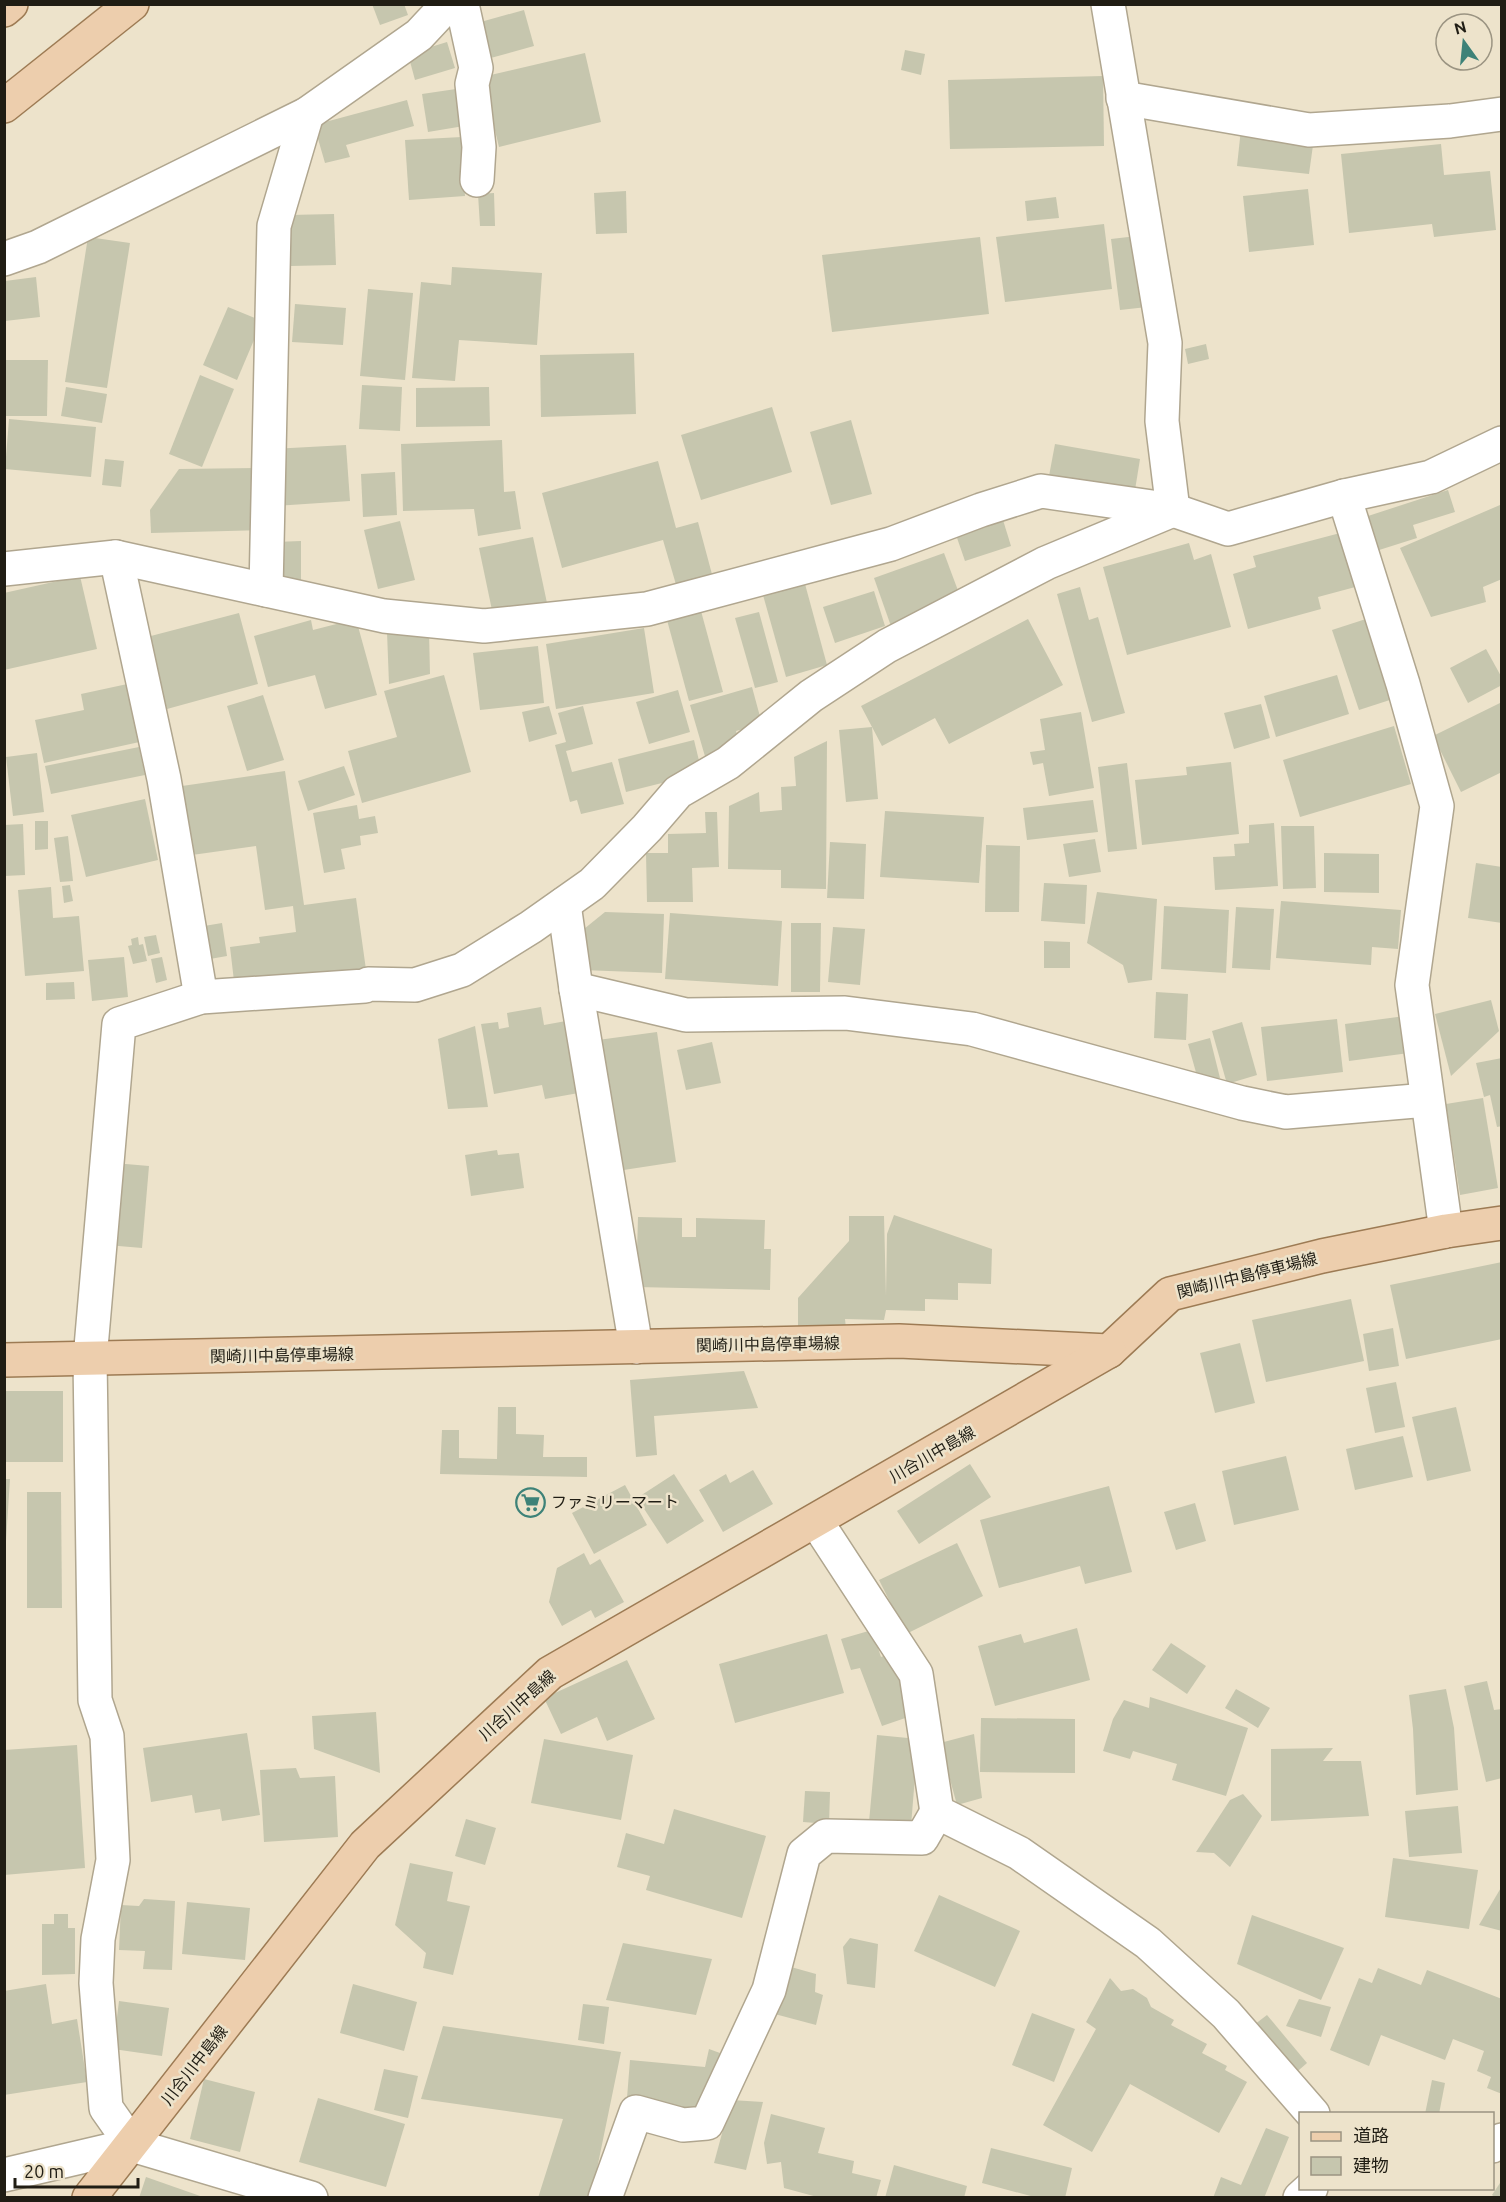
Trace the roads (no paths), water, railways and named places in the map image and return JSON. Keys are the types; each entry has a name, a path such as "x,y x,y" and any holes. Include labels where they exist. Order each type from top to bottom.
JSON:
{"main road":[{"path":"4,10 11,4"},
{"path":"4,106 132,4"},
{"name":"関崎川中島停車場線","path":"4,1360 899,1341 1109,1351 1170,1294 1322,1256 1446,1231 1502,1223"},
{"name":"川合川中島線","path":"89,2198 365,1845 550,1673 1109,1351"}],"street":[{"path":"4,259 38,247 307,114 419,35 447,4"},
{"path":"462,4 477,68 472,84 479,147 477,180"},
{"path":"1108,4 1165,343 1162,421 1173,510"},
{"path":"1123,98 1309,130 1450,121 1502,114"},
{"path":"266,590 274,226 307,114"},
{"path":"4,569 116,557 384,616 484,626 646,609 891,544 981,510 1041,491 1173,510 1228,529 1344,496 1431,477 1502,443"},
{"path":"1344,496 1399,673 1437,807 1412,985 1446,1231"},
{"path":"132,2145 106,2108 96,1983 98,1939 113,1860 107,1736 95,1700 90,1359 119,1024 201,997 368,984 415,985 462,970 531,927 592,884 647,828 678,792 728,763 811,696 887,646 1046,563 1173,510"},
{"path":"116,557 164,779 201,997"},
{"path":"564,904 636,1347"},
{"path":"576,989 686,1015 845,1013 972,1029 1242,1103 1286,1112 1427,1100"},
{"path":"605,2198 636,2112 683,2125 707,2123 769,1990 804,1854 826,1836 922,1838 938,1812 916,1674 816,1521"},
{"path":"938,1812 1019,1852 1148,1943 1226,2014 1312,2112"},
{"path":"4,2175 132,2145 310,2198"}],"place":[{"name":"ファミリーマート","path":"530,1502"}]}
